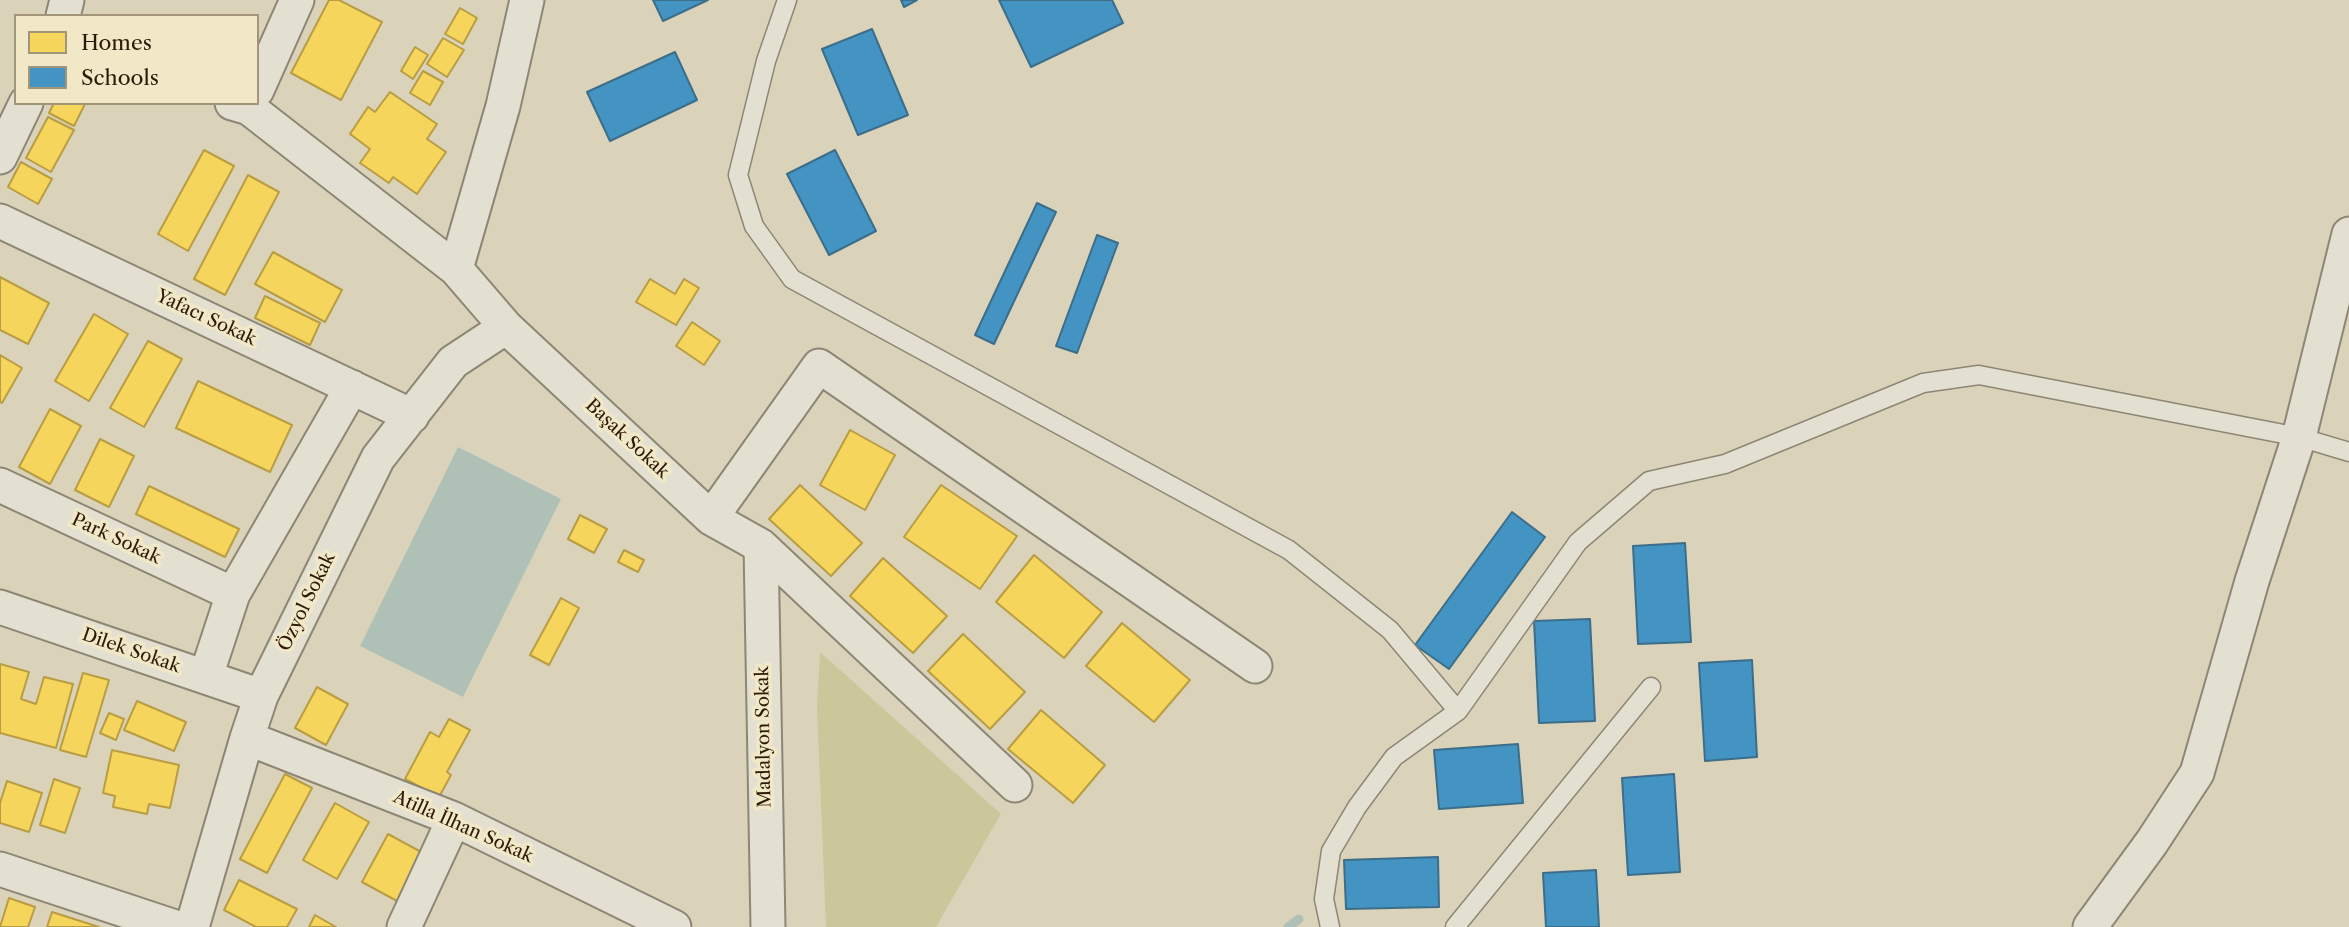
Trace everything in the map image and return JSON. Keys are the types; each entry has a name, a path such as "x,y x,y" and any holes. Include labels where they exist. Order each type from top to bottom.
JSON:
{"street":[{"path":"259,77 297,0"},
{"path":"456,269 503,106 527,0"},
{"path":"0,157 25,105"},
{"name":"Başak Sokak","path":"252,105 456,269 506,327 711,518 761,546 1015,785"},
{"name":"Yafacı Sokak","path":"0,221 412,416"},
{"path":"2090,927 2152,842 2197,773 2252,581 2299,437 2349,234"},
{"name":"Özyol Sokak","path":"192,927 261,696 378,458 453,362 506,327"},
{"path":"711,518 819,366 1255,666"},
{"path":"206,676 233,594 352,387"},
{"name":"Park Sokak","path":"0,485 233,594"},
{"name":"Madalyon Sokak","path":"761,546 768,927"},
{"name":"Dilek Sokak","path":"0,607 261,696"},
{"name":"Atilla İlhan Sokak","path":"247,738 454,819 674,927"},
{"path":"404,927 454,819"},
{"path":"0,869 175,927"}],"lane":[{"path":"787,0 766,61 738,175 754,226 792,279 1289,550 1390,630 1458,711"},
{"path":"1329,927 1324,899 1331,851 1357,807 1394,757 1458,711 1578,542 1649,481 1725,464 1923,383 1979,375 2299,437 2349,452"},
{"path":"1455,927 1651,687"}],"shaded area":[{"path":"458,447 561,499 463,697 360,646"},
{"path":"820,652 1001,814 936,927 826,927 817,707"}],"building: Homes":[{"path":"329,0 339,0 382,22 341,100 291,73"},
{"path":"460,8 477,18 463,44 445,34"},
{"path":"443,38 464,50 447,77 427,64"},
{"path":"415,47 428,55 413,79 401,71"},
{"path":"423,71 443,82 430,105 410,93"},
{"path":"390,92 437,124 427,139 446,152 417,194 393,177 389,183 360,163 370,149 350,134 368,107 375,112"},
{"path":"53,105 84,105 74,126 49,113"},
{"path":"48,117 74,130 51,172 26,158"},
{"path":"204,150 234,166 188,251 158,234"},
{"path":"21,162 52,179 38,204 8,187"},
{"path":"248,175 279,192 225,295 194,279"},
{"path":"273,252 342,290 325,322 255,284"},
{"path":"0,277 49,303 28,344 0,330"},
{"path":"650,279 675,294 684,279 699,288 676,325 636,302"},
{"path":"265,296 320,323 310,345 255,318"},
{"path":"94,314 128,334 89,401 55,381"},
{"path":"692,322 720,341 704,365 676,346"},
{"path":"148,341 182,359 144,427 110,408"},
{"path":"0,355 22,368 2,403 0,402"},
{"path":"198,381 292,425 270,472 176,428"},
{"path":"50,409 81,426 50,484 19,467"},
{"path":"850,430 895,455 865,510 820,485"},
{"path":"100,439 134,456 109,507 75,490"},
{"path":"800,485 862,543 831,576 769,519"},
{"path":"941,485 1017,536 980,589 904,537"},
{"path":"149,486 239,529 225,557 136,514"},
{"path":"580,515 607,529 594,553 568,539"},
{"path":"624,550 644,560 638,572 618,562"},
{"path":"1034,555 1102,612 1064,658 996,602"},
{"path":"883,558 947,616 913,653 850,596"},
{"path":"561,598 579,608 549,665 530,655"},
{"path":"1122,623 1190,680 1154,722 1086,666"},
{"path":"963,634 1025,692 990,729 928,671"},
{"path":"0,664 29,672 21,699 36,704 44,677 73,684 56,748 0,733"},
{"path":"83,673 109,680 86,757 60,750"},
{"path":"317,687 348,704 326,745 295,728"},
{"path":"137,701 186,722 174,751 124,730"},
{"path":"1041,710 1105,765 1073,803 1008,749"},
{"path":"109,713 124,719 116,740 100,733"},
{"path":"449,719 470,730 447,772 451,775 439,797 405,779 430,732 439,737"},
{"path":"112,750 179,765 170,808 149,804 147,814 113,807 115,796 103,793"},
{"path":"285,774 312,788 267,873 240,859"},
{"path":"54,779 80,788 65,833 40,825"},
{"path":"7,781 42,793 29,832 0,823 0,803"},
{"path":"335,803 369,822 337,879 303,860"},
{"path":"388,834 423,853 397,901 362,882"},
{"path":"239,880 297,909 287,927 256,927 224,910"},
{"path":"9,898 35,907 28,927 0,927"},
{"path":"52,912 99,927 47,927"},
{"path":"315,915 336,927 309,927"}],"building: Schools":[{"path":"653,0 708,0 663,21"},
{"path":"901,0 917,0 904,7"},
{"path":"999,0 1112,0 1123,23 1031,67"},
{"path":"872,29 908,115 858,135 822,49"},
{"path":"675,52 697,100 610,141 587,92"},
{"path":"835,150 876,231 829,255 787,174"},
{"path":"1037,203 1056,212 994,344 975,335"},
{"path":"1097,235 1118,243 1077,353 1056,346"},
{"path":"1512,512 1545,537 1449,669 1415,645"},
{"path":"1685,543 1691,642 1638,644 1633,546"},
{"path":"1590,619 1595,721 1539,723 1534,621"},
{"path":"1752,660 1757,757 1705,761 1699,663"},
{"path":"1518,744 1523,803 1439,809 1434,750"},
{"path":"1674,774 1680,872 1628,875 1622,778"},
{"path":"1438,857 1439,907 1346,909 1344,860"},
{"path":"1596,870 1599,927 1546,927 1543,873"}],"waterway":[{"path":"1288,927 1299,919"}]}
